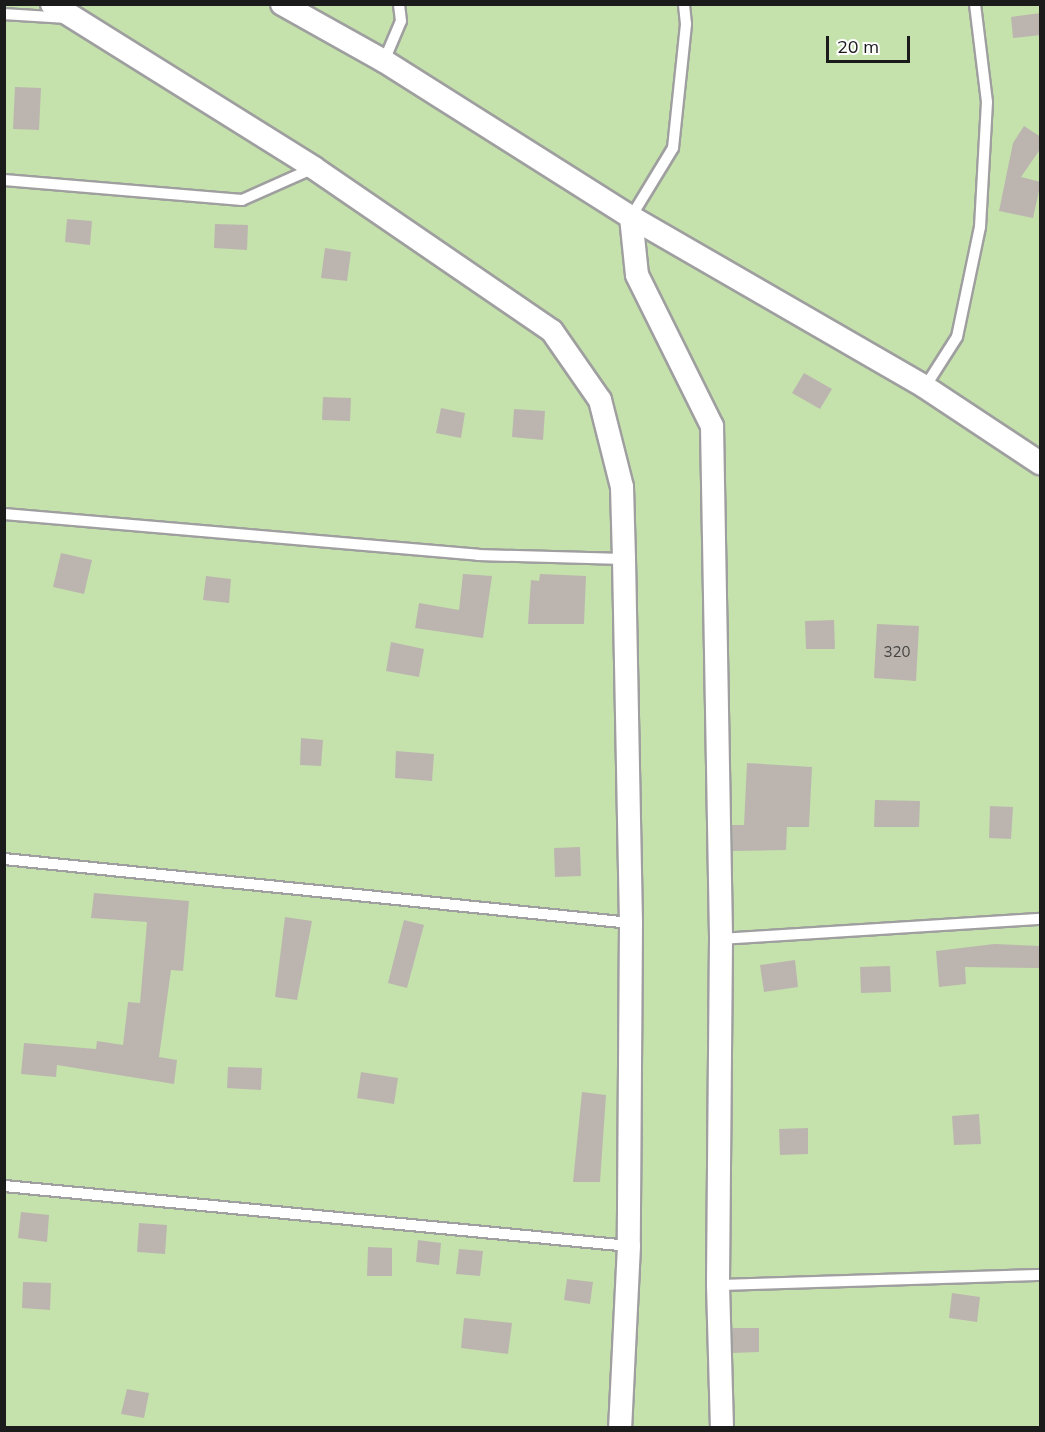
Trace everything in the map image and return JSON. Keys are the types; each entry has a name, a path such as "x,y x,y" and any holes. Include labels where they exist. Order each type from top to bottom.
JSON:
{"street":[{"path":"52,4 314,168 552,331 600,400 622,487 624,559 631,923 629,1246 620,1428"},
{"path":"282,4 384,61 631,217 925,387 1041,463"},
{"path":"631,217 637,275 712,426 721,939 718,1285 722,1428"}],"lane":[{"path":"384,61 401,21 399,4"},
{"path":"631,217 673,148 686,24 684,4"},
{"path":"925,387 957,337 980,227 987,102 975,4"},
{"path":"4,14 78,19"},
{"path":"4,180 242,200 314,168"},
{"path":"4,514 478,555 624,559"},
{"path":"4,859 631,923"},
{"path":"721,939 1041,919"},
{"path":"4,1186 629,1246"},
{"path":"718,1285 1041,1275"}],"green space":[{"path":"5,5 1040,5 1040,1427 5,1427"}],"building":[{"path":"1041,13 1041,35 1013,38 1011,17"},
{"path":"15,87 41,88 39,130 13,129"},
{"path":"1024,126 1041,137 1041,148 1021,177 1041,182 1033,218 999,211 1013,143"},
{"path":"67,219 92,221 90,245 65,242"},
{"path":"215,224 248,225 247,250 214,248"},
{"path":"325,248 351,252 347,281 321,278"},
{"path":"804,373 832,389 820,409 792,393"},
{"path":"323,397 351,398 350,421 322,420"},
{"path":"441,408 465,413 461,438 436,433"},
{"path":"514,409 545,411 543,440 512,437"},
{"path":"61,553 92,560 84,594 53,587"},
{"path":"463,574 492,576 483,638 415,628 419,603 459,610"},
{"path":"540,574 586,576 584,624 528,624 531,580 539,581"},
{"path":"206,576 231,579 229,603 203,600"},
{"path":"834,620 835,649 806,649 805,621"},
{"path":"877,624 919,626 916,681 874,678"},
{"path":"391,642 424,649 419,677 386,671"},
{"path":"301,738 323,740 321,766 300,765"},
{"path":"396,751 434,754 432,781 395,778"},
{"path":"747,763 812,767 809,827 787,827 786,850 733,851 732,825 744,825"},
{"path":"875,800 920,801 919,827 874,827"},
{"path":"990,806 1013,807 1011,839 989,838"},
{"path":"580,847 581,876 555,877 554,848"},
{"path":"94,893 189,901 183,971 171,970 159,1057 177,1060 174,1084 57,1065 56,1077 21,1074 24,1043 96,1049 97,1041 123,1045 128,1002 140,1003 147,922 91,918"},
{"path":"285,917 312,921 297,1000 275,997"},
{"path":"404,920 424,925 407,988 388,983"},
{"path":"994,944 1041,946 1041,968 965,967 966,984 939,987 936,951"},
{"path":"795,960 798,987 764,992 760,965"},
{"path":"890,966 891,992 861,993 860,967"},
{"path":"228,1067 262,1068 261,1090 227,1088"},
{"path":"361,1072 398,1078 394,1104 357,1098"},
{"path":"582,1092 606,1095 600,1182 573,1182"},
{"path":"979,1114 981,1144 954,1145 952,1116"},
{"path":"808,1128 808,1154 780,1155 779,1129"},
{"path":"21,1212 49,1215 47,1242 18,1238"},
{"path":"139,1223 167,1225 165,1254 137,1252"},
{"path":"418,1240 441,1243 439,1265 416,1262"},
{"path":"368,1247 392,1248 392,1276 367,1276"},
{"path":"459,1249 483,1251 480,1276 456,1274"},
{"path":"567,1279 593,1282 590,1304 564,1300"},
{"path":"23,1282 51,1283 50,1310 22,1308"},
{"path":"952,1293 980,1297 977,1322 949,1318"},
{"path":"464,1318 512,1323 508,1354 461,1348"},
{"path":"733,1328 759,1328 759,1352 733,1353"},
{"path":"127,1389 149,1393 144,1418 121,1414"}]}
